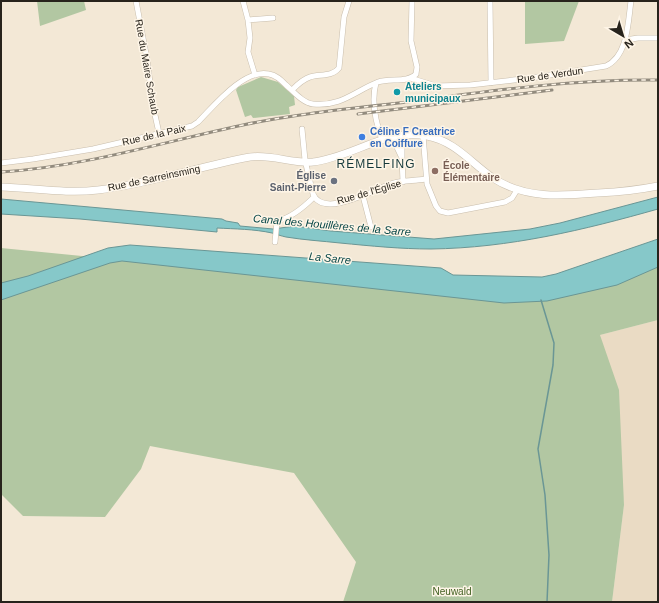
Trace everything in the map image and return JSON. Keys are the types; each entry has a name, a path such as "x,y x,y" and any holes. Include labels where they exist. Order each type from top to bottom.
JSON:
{"street":[{"name":"Rue du Maire Schaub","path":"136,1 147,59 153,106 159,133"},
{"path":"243,1 248,20 250,38 248,52 255,75 264,73 270,74 278,78 306,102 314,104 341,101 376,83 389,79 410,78 416,74 417,67 411,41 412,1"},
{"path":"292,90 309,77 330,74 336,72 339,68 344,17 349,1"},
{"path":"490,1 491,83"},
{"name":"Rue de Verdun","path":"410,78 426,84 441,86 470,85 606,66 614,62 622,51 631,1"},
{"path":"248,20 273,18"},
{"path":"625,40 638,38 658,38"},
{"path":"416,74 426,84"},
{"name":"Rue de la Paix","path":"1,163 93,149 196,124 235,86 255,75"},
{"path":"376,83 374,98 377,122 382,140"},
{"path":"367,88 374,98"},
{"path":"275,240 277,223 298,211 314,197 306,162 302,129"},
{"path":"402,135 403,182"},
{"name":"Rue de Sarreinsming","path":"1,187 75,191 97,190 139,183 250,157 306,162 323,160 382,140 402,135 423,135 453,146 491,177 518,190 538,195 558,196 631,190 658,186"},
{"path":"423,135 425,146 426,180 436,206 440,211 448,213 508,201 518,190"},
{"path":"392,137 402,158"},
{"name":"Rue de l'Église","path":"314,197 324,202 334,203 363,196 394,183 426,180"},
{"path":"363,196 371,226"}],"shaded area":[{"path":"658,320 658,602 612,602 624,505 600,335"}],"green space":[{"path":"37,1 84,1 86,10 40,26"},
{"path":"525,1 579,1 564,41 525,44"},
{"path":"261,77 278,82 294,96 295,105 289,107 290,114 253,118 251,115 245,117 236,90 238,87"},
{"name":"Neuwald","path":"1,248 508,301 658,266 658,320 600,335 619,390 624,505 612,602 343,602 356,562 294,473 150,446 141,469 105,517 23,516 1,494"}],"water":[{"path":"658,197 658,209 574,231 489,245 431,249 386,247 306,240 251,230 217,228 217,232 80,219 1,214 1,199 222,219 238,223 240,226 273,229 295,226 331,231 434,239 530,229 560,223"},
{"path":"658,239 658,267 617,285 547,301 504,303 122,261 110,263 1,300 1,283 28,276 108,248 130,245 441,268 453,275 542,277 556,274"}],"waterway":[{"path":"541,300 554,343 553,365 538,449 545,495 549,555 547,602"}],"railway":[{"path":"1,172 62,165 123,153 243,125 307,114 566,83 658,80"},
{"path":"358,114 552,90"}],"place":[{"name":"Ateliers municipaux","path":"397,92"},
{"name":"Céline F Creatrice en Coiffure","path":"362,137"},
{"name":"École Élémentaire","path":"435,171"},
{"name":"Église Saint-Pierre","path":"334,181"}],"district":[{"name":"RÉMELFING","path":"376,164"}],"water label":[{"name":"Canal des Houillères de la Sarre","path":"332,225"},
{"name":"La Sarre","path":"330,258"}]}
